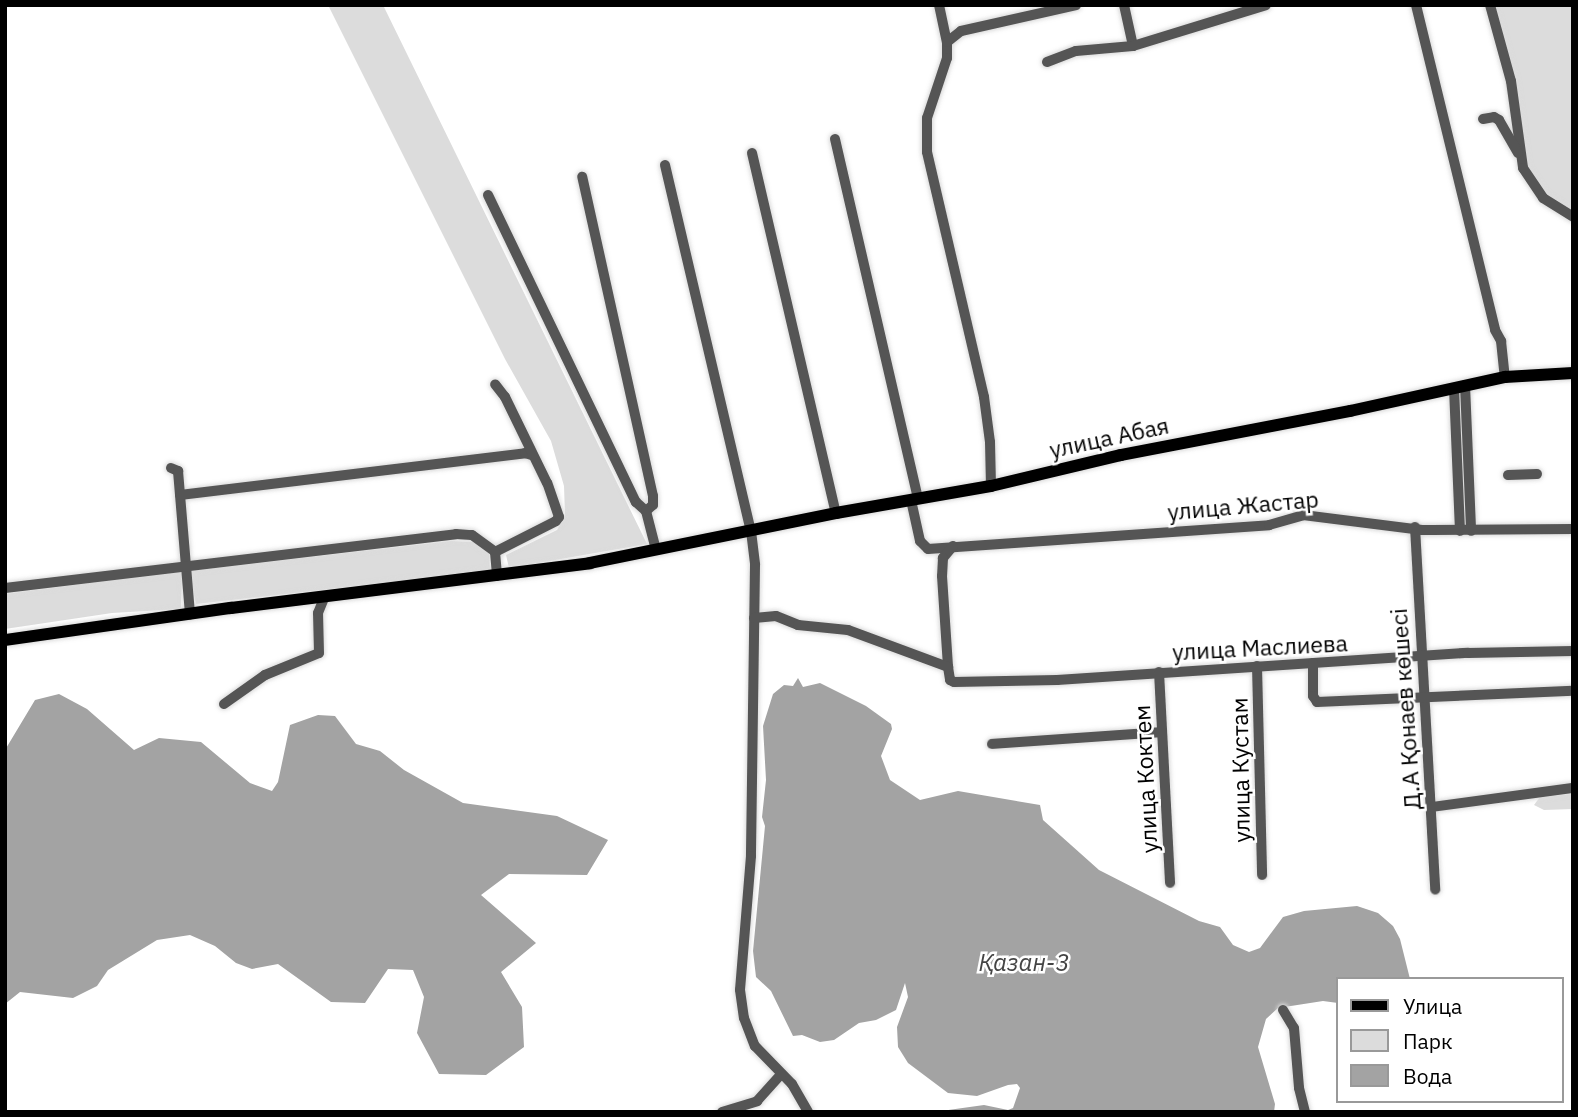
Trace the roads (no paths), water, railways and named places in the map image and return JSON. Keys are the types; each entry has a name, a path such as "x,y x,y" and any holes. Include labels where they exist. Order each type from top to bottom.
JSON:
{"main road":[{"name":"улица Абая","path":"5,640 325,596 498,576 656,550 836,513 991,486 1121,455 1505,377 1573,373"}],"street":[{"path":"939,5 947,42 947,58 927,118 927,152 984,397 991,486"},
{"path":"947,42 961,32 1076,5"},
{"path":"1124,5 1133,46"},
{"path":"1047,62 1076,51 1133,46 1266,5"},
{"path":"1416,5 1495,330 1501,341 1505,377"},
{"path":"1490,5 1515,102 1519,153"},
{"path":"1482,119 1494,117 1499,120 1519,153 1532,186 1552,206 1573,217"},
{"path":"835,139 915,499"},
{"path":"752,153 836,513"},
{"path":"665,165 751,531 755,565 751,856 740,990 749,1037 792,1084 808,1112"},
{"path":"582,177 653,496 653,505 646,511"},
{"path":"488,195 636,502 646,511 656,550"},
{"path":"495,384 505,397 547,483 559,517 556,522 495,552"},
{"path":"1459,387 1465,531"},
{"path":"180,495 525,453 531,455"},
{"path":"171,468 178,471 190,615"},
{"path":"1508,475 1537,474"},
{"name":"улица Жастар","path":"915,499 923,546 928,549 1269,525 1303,515 1465,531 1573,529"},
{"name":"Д.А Қонаев көшесі","path":"1415,527 1435,889"},
{"path":"5,588 456,534 472,535 495,552 498,576"},
{"path":"754,618 769,615 798,625 848,631 948,667 942,566 943,558 953,546"},
{"path":"224,704 265,676 319,653 318,613 325,596"},
{"name":"улица Маслиева","path":"948,667 950,680 961,683 1002,682 1423,656 1573,651"},
{"path":"1313,663 1314,696 1317,702 1573,691"},
{"name":"улица Кустам","path":"1257,666 1262,874"},
{"name":"улица Коктем","path":"1159,672 1170,883"},
{"path":"992,744 1162,732"},
{"path":"1432,807 1573,788"},
{"path":"1283,1010 1284,1016 1294,1028 1299,1088 1305,1112"},
{"path":"722,1112 757,1101 781,1074"}],"water":[{"name":"Қазан-3","path":"798,678 803,687 820,683 866,706 891,724 892,729 881,756 890,780 920,800 958,791 1040,805 1043,820 1099,870 1199,921 1220,927 1233,945 1249,952 1260,948 1283,917 1304,911 1357,906 1378,913 1393,926 1400,939 1410,977 1336,977 1336,1003 1323,1001 1278,1008 1266,1019 1258,1047 1275,1104 1274,1112 934,1112 984,1105 1008,1110 1013,1108 1020,1088 1017,1084 1008,1085 977,1096 948,1093 908,1063 898,1047 897,1027 908,997 905,983 896,1010 876,1020 859,1023 834,1040 820,1042 802,1035 793,1036 771,991 756,977 753,951 765,826 762,817 766,780 763,726 773,694 784,685 793,686"},
{"path":"59,694 87,709 134,750 159,738 201,742 250,783 272,791 278,782 290,725 318,715 335,716 356,744 380,751 404,770 463,803 557,816 608,840 587,875 509,874 481,895 536,943 501,972 522,1007 524,1047 486,1075 439,1074 417,1033 424,997 413,970 388,969 365,1003 331,1002 278,964 252,969 236,963 215,946 190,935 157,940 108,970 97,986 73,998 20,992 5,1004 5,750 35,700"}]}
